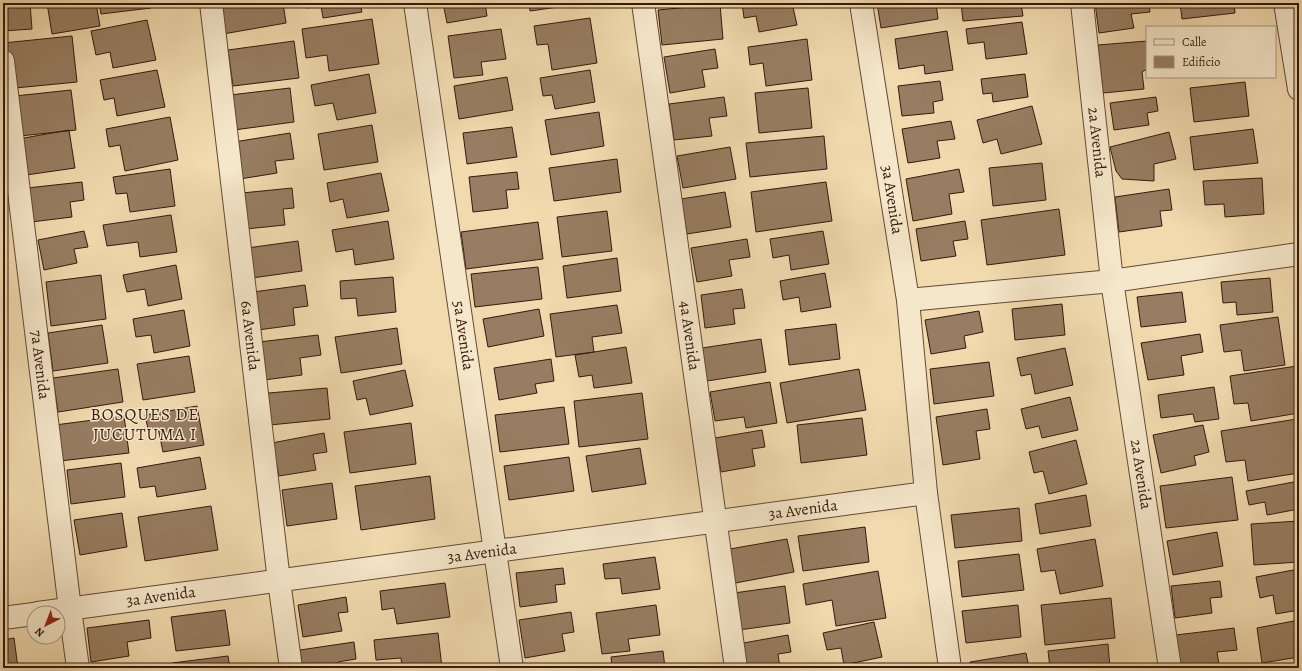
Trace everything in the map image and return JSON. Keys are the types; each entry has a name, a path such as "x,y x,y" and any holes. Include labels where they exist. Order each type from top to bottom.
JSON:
{"street":[{"name":"6a Avenida","path":"211,3 279,580 291,668"},
{"name":"5a Avenida","path":"415,3 512,668"},
{"name":"4a Avenida","path":"643,3 736,668"},
{"name":"3a Avenida","path":"861,3 908,300 926,493 950,668"},
{"name":"2a Avenida","path":"1082,3 1112,281 1170,668"},
{"path":"1286,3 1299,89"},
{"name":"7a Avenida","path":"3,61 78,668"},
{"path":"908,300 1112,281 1299,254"},
{"name":"3a Avenida","path":"66,610 926,493"},
{"path":"3,618 26,615"}],"building":[{"path":"3,3 30,3 32,29 3,31"},
{"path":"47,3 96,3 100,26 52,34"},
{"path":"99,3 151,3 151,8 101,14"},
{"path":"218,3 283,3 286,23 223,34"},
{"path":"305,3 360,3 362,12 323,18 321,6 306,8"},
{"path":"443,3 485,3 487,16 447,23"},
{"path":"529,3 586,3 530,11"},
{"path":"742,3 792,3 797,25 759,32 756,16 744,18"},
{"path":"877,3 936,3 938,19 881,28"},
{"path":"961,3 1021,3 1023,16 963,21"},
{"path":"1095,3 1149,3 1150,12 1131,14 1134,28 1099,33"},
{"path":"1180,3 1234,3 1235,13 1182,19"},
{"path":"720,4 723,39 662,45 658,10"},
{"path":"590,18 597,63 552,70 548,44 537,45 534,26"},
{"path":"372,19 379,64 329,71 327,55 306,58 302,29"},
{"path":"147,20 156,60 113,68 110,52 96,55 91,31"},
{"path":"1022,22 1027,54 986,59 984,42 968,44 966,29"},
{"path":"501,29 506,59 481,62 483,75 454,78 448,36"},
{"path":"947,31 953,70 925,74 924,65 899,69 895,39"},
{"path":"72,36 77,82 5,89 3,43"},
{"path":"807,39 812,80 766,86 763,63 750,65 748,47"},
{"path":"294,41 299,78 233,86 228,50"},
{"path":"1146,41 1146,70 1142,72 1144,89 1103,93 1098,45"},
{"path":"715,49 718,68 702,70 705,87 670,93 664,57"},
{"path":"157,70 165,107 117,116 114,98 104,100 100,80"},
{"path":"590,70 595,102 555,109 552,95 543,96 540,78"},
{"path":"369,74 376,113 337,120 333,103 315,106 311,85"},
{"path":"1025,74 1028,97 993,102 992,93 983,94 981,79"},
{"path":"507,77 513,110 459,119 454,86"},
{"path":"940,81 943,100 933,102 934,113 902,116 898,86"},
{"path":"1245,82 1249,116 1194,122 1190,88"},
{"path":"290,88 294,122 234,130 230,95"},
{"path":"808,88 812,128 759,133 755,93"},
{"path":"71,90 76,130 20,136 15,96"},
{"path":"724,97 727,116 709,118 712,136 674,140 669,104"},
{"path":"1156,97 1158,111 1147,113 1149,125 1114,130 1110,103"},
{"path":"1032,106 1042,144 1001,154 997,139 983,143 977,120"},
{"path":"599,112 604,146 551,155 545,120"},
{"path":"170,117 178,160 125,171 120,145 109,147 106,129"},
{"path":"951,121 955,139 937,141 940,158 908,163 902,129"},
{"path":"372,125 378,162 324,170 318,134"},
{"path":"512,127 517,157 467,164 463,133"},
{"path":"1253,129 1258,163 1194,170 1190,137"},
{"path":"69,130 75,168 12,177 7,141"},
{"path":"1169,132 1176,159 1154,164 1154,181 1122,179 1116,171 1110,147"},
{"path":"290,133 294,159 275,161 277,173 240,179 234,142"},
{"path":"824,136 827,169 750,177 746,143"},
{"path":"730,147 736,179 683,188 677,156"},
{"path":"617,159 621,192 554,201 549,168"},
{"path":"1042,163 1046,200 993,206 989,168"},
{"path":"170,169 175,206 130,212 127,193 116,194 113,177"},
{"path":"959,169 964,192 949,194 952,214 913,221 906,179"},
{"path":"517,172 519,189 506,190 508,208 473,212 469,177"},
{"path":"381,173 389,211 347,218 343,199 330,202 327,183"},
{"path":"1262,178 1264,214 1225,217 1224,204 1205,205 1203,181"},
{"path":"82,182 84,200 70,202 72,217 31,222 27,188"},
{"path":"826,182 832,221 756,232 751,192"},
{"path":"292,188 294,208 283,209 285,225 246,229 242,193"},
{"path":"1169,189 1172,210 1160,211 1162,226 1119,232 1115,197"},
{"path":"725,192 731,227 687,234 681,199"},
{"path":"1059,209 1065,255 987,265 981,220"},
{"path":"607,211 612,251 562,257 557,217"},
{"path":"171,215 177,252 140,257 138,242 107,246 103,225"},
{"path":"388,221 394,259 355,265 353,249 336,252 332,230"},
{"path":"965,221 968,239 953,241 956,256 921,261 916,229"},
{"path":"538,222 543,259 466,269 461,232"},
{"path":"84,231 88,247 74,249 77,263 44,270 38,240"},
{"path":"823,231 829,264 791,270 789,255 773,258 770,239"},
{"path":"747,239 750,257 729,260 732,276 697,282 691,248"},
{"path":"298,241 302,271 252,278 247,248"},
{"path":"617,258 621,291 567,298 563,266"},
{"path":"176,265 182,299 148,306 145,289 127,292 123,275"},
{"path":"538,267 542,299 475,307 471,274"},
{"path":"825,273 831,307 801,312 799,297 783,300 780,281"},
{"path":"101,275 106,319 51,326 46,282"},
{"path":"393,277 396,312 358,316 356,298 341,299 340,281"},
{"path":"1270,278 1273,312 1237,315 1236,302 1223,303 1221,282"},
{"path":"305,285 308,306 293,308 295,325 258,330 253,292"},
{"path":"742,289 745,308 733,309 735,324 705,328 701,295"},
{"path":"1182,292 1186,322 1141,327 1137,297"},
{"path":"1062,304 1065,335 1015,340 1012,309"},
{"path":"617,305 622,333 592,337 594,352 556,357 550,314"},
{"path":"539,309 544,336 488,347 483,319"},
{"path":"184,310 190,346 154,353 151,335 136,337 133,319"},
{"path":"979,311 983,332 964,336 966,348 931,354 925,320"},
{"path":"1278,317 1285,365 1244,371 1241,350 1224,352 1220,325"},
{"path":"836,324 840,359 789,365 785,330"},
{"path":"102,325 108,363 53,371 48,333"},
{"path":"397,328 402,364 341,373 335,337"},
{"path":"1200,334 1203,352 1181,356 1184,375 1148,380 1141,343"},
{"path":"318,335 321,355 300,358 302,375 264,380 259,342"},
{"path":"761,339 766,372 707,381 702,348"},
{"path":"626,347 632,383 594,388 592,375 579,377 575,355"},
{"path":"1065,348 1073,385 1035,394 1031,374 1021,376 1017,358"},
{"path":"189,356 195,392 143,400 137,364"},
{"path":"551,359 554,381 535,384 537,393 499,400 494,368"},
{"path":"989,362 994,396 934,404 930,369"},
{"path":"1297,366 1299,382 1299,413 1251,421 1248,403 1234,404 1230,376"},
{"path":"118,369 123,402 58,412 53,378"},
{"path":"859,369 866,410 787,423 780,383"},
{"path":"405,370 413,406 370,415 366,398 357,400 353,381"},
{"path":"770,382 777,423 746,428 744,417 715,421 710,392"},
{"path":"1214,387 1219,419 1195,422 1193,414 1161,418 1158,395"},
{"path":"327,388 330,419 260,426 257,394"},
{"path":"642,393 648,439 579,447 574,401"},
{"path":"1070,397 1078,430 1042,438 1039,426 1026,429 1021,409"},
{"path":"197,406 204,445 163,452 158,428 148,429 145,415"},
{"path":"564,407 569,444 500,452 495,415"},
{"path":"987,409 990,429 976,431 980,459 943,465 936,417"},
{"path":"124,416 129,453 60,461 55,425"},
{"path":"862,418 867,455 801,463 797,425"},
{"path":"1297,419 1299,431 1299,473 1248,481 1245,460 1226,462 1221,431"},
{"path":"411,423 416,464 350,473 344,432"},
{"path":"1203,425 1209,452 1194,456 1196,465 1161,473 1153,435"},
{"path":"762,430 765,447 752,449 755,466 721,472 715,438"},
{"path":"324,433 327,452 313,454 316,470 279,476 272,443"},
{"path":"1076,440 1087,484 1049,494 1043,471 1034,473 1029,452"},
{"path":"640,448 646,484 592,492 586,456"},
{"path":"200,457 206,489 157,497 155,486 140,488 137,468"},
{"path":"569,457 574,491 509,500 504,466"},
{"path":"121,463 125,497 71,504 67,470"},
{"path":"430,476 435,519 361,530 355,486"},
{"path":"1232,477 1238,520 1166,528 1160,486"},
{"path":"1299,481 1299,509 1267,515 1265,502 1249,505 1246,491"},
{"path":"332,483 337,519 287,526 282,490"},
{"path":"1086,495 1091,526 1040,534 1035,504"},
{"path":"211,506 218,550 145,561 138,517"},
{"path":"1019,508 1022,541 955,548 951,515"},
{"path":"122,513 127,547 80,555 74,520"},
{"path":"1299,521 1299,562 1254,565 1251,524"},
{"path":"865,527 869,562 803,571 798,536"},
{"path":"1217,532 1223,566 1173,575 1167,541"},
{"path":"787,539 794,572 730,584 724,550"},
{"path":"1095,539 1103,586 1060,594 1055,570 1041,572 1037,549"},
{"path":"1019,554 1024,590 962,597 958,561"},
{"path":"655,557 660,589 622,594 620,578 605,579 603,564"},
{"path":"563,568 565,584 555,585 557,602 520,607 516,573"},
{"path":"1299,569 1299,610 1276,614 1273,595 1260,598 1256,577"},
{"path":"878,571 886,618 836,626 832,600 806,605 803,584"},
{"path":"1220,581 1222,597 1210,598 1212,613 1175,618 1171,586"},
{"path":"445,583 450,617 397,624 394,608 382,610 380,591"},
{"path":"785,586 790,623 724,632 719,595"},
{"path":"346,597 348,612 338,613 342,631 303,637 298,605"},
{"path":"1111,598 1115,638 1045,645 1041,605"},
{"path":"656,605 660,635 628,639 630,651 602,654 596,613"},
{"path":"1018,605 1021,637 966,643 962,611"},
{"path":"225,610 230,645 176,651 171,617"},
{"path":"571,612 574,632 562,634 565,651 525,658 519,620"},
{"path":"149,620 151,638 127,642 129,656 91,662 87,628"},
{"path":"1299,620 1299,657 1262,663 1257,628"},
{"path":"874,622 882,657 844,665 841,648 827,650 823,633"},
{"path":"1234,628 1237,650 1217,652 1219,665 1196,668 1180,668 1176,635"},
{"path":"438,633 442,668 402,668 401,658 376,660 374,640"},
{"path":"788,635 791,652 778,654 780,668 742,668 738,644"},
{"path":"14,638 18,668 3,668 3,640"},
{"path":"354,642 356,659 338,662 339,668 302,668 300,650"},
{"path":"1108,644 1110,668 1050,668 1048,651"},
{"path":"663,651 665,668 612,668 611,657"},
{"path":"1026,653 1029,668 971,668 970,662"},
{"path":"228,656 230,668 173,668 172,663"}],"district":[{"name":"BOSQUES DE JUCUTUMA I","path":"145,424"}]}
